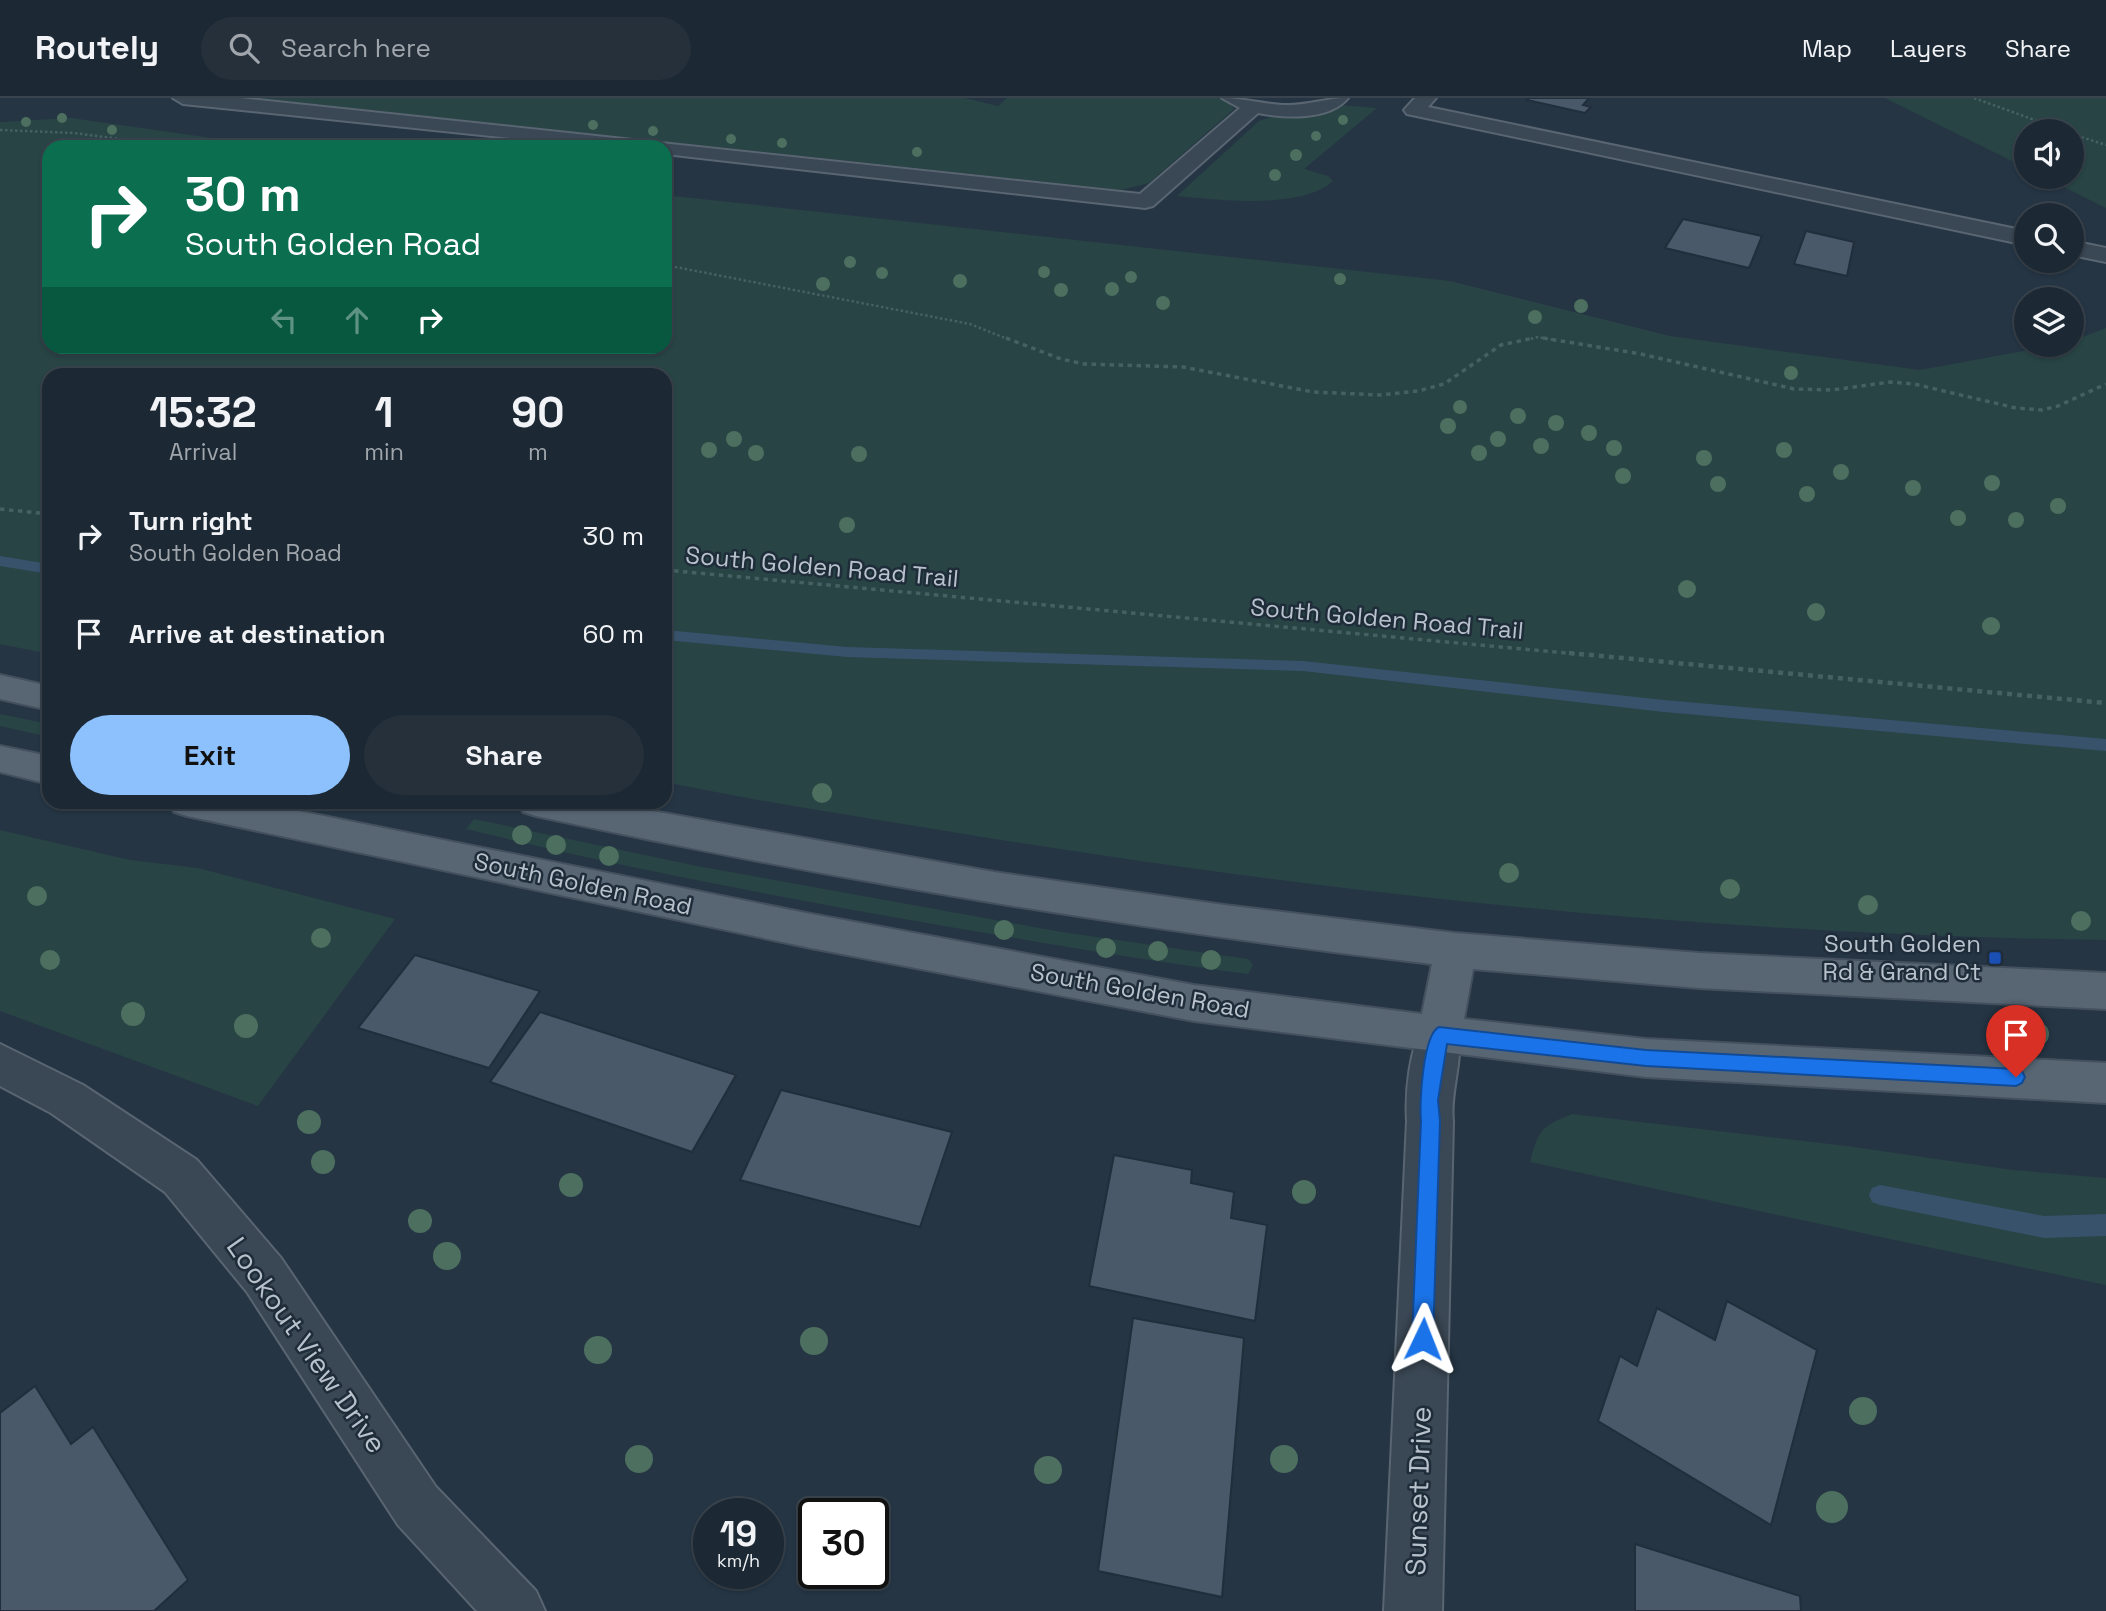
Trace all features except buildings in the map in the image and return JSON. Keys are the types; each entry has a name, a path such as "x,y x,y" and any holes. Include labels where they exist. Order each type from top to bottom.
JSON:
{"main road":[{"path":"0,687 42,696"},
{"path":"0,759 42,768"},
{"name":"South Golden Road","path":"221,809 811,931 1194,1003 1439,1035 1646,1058 2106,1083"},
{"path":"572,809 915,875 1186,917 1456,950 1624,965 2106,991"},
{"path":"1439,1035 1456,950"}],"street":[{"path":"183,98 590,140"},
{"path":"1231,98 1255,106 1300,110 1320,106 1338,98"},
{"path":"1426,98 1414,110 2014,235"},
{"path":"672,149 1144,201 1255,106"},
{"path":"2084,250 2106,255"},
{"name":"Sunset Drive","path":"1413,1611 1430,1121 1428,1100 1439,1035"},
{"name":"Lookout View Drive","path":"0,1064 67,1099 181,1176 264,1275 417,1506 516,1611"}],"path":[{"path":"1974,98 2032,119"},
{"path":"0,130 74,133 127,140"},
{"path":"2084,138 2106,145"},
{"path":"672,266 970,324 1061,359 1084,364 1183,367 1313,392 1380,395 1444,384 1500,345 1538,337 1641,354 1794,388 1832,390 1890,382 1914,384 2017,408 2042,410 2057,406 2106,384"},
{"path":"0,509 42,513"},
{"name":"South Golden Road Trail","path":"672,571 2106,703"}],"green space":[{"path":"257,98 965,98 998,106 1007,98 1225,98 1234,109 1149,183 1121,190 672,142 672,140"},
{"path":"1885,98 2106,98 2106,208 2068,189 2084,189 2084,119 2014,119 2014,162"},
{"path":"1342,105 1377,108 1304,169 1328,176 1333,181 1319,190 1280,200 1258,201 1177,196 1259,121 1280,114"},
{"path":"71,118 226,140 42,140 42,354 672,354 672,196 1450,281 1670,336 1920,370 2014,353 2014,357 2084,357 2084,336 2106,328 2106,940 1816,930 1527,908 1383,893 1095,855 672,783 672,368 42,368 42,653 0,644 0,122"},
{"path":"0,714 42,723 42,735 0,726"},
{"path":"474,819 697,866 1062,932 1248,959 1253,965 1248,974 1096,952 764,893 585,857 466,829"},
{"path":"0,830 130,860 198,868 395,919 258,1106 0,1011"},
{"path":"1572,1114 1847,1146 2013,1170 2106,1178 2106,1285 1530,1162 1542,1131 1553,1122"}],"waterway":[{"path":"0,561 42,568"},
{"path":"672,636 847,652 1303,666 1664,706 2106,745"},
{"path":"1880,1195 2044,1227 2106,1225"}],"place":[{"name":"South Golden Rd & Grand Ct","path":"1995,958"}],"route":[{"path":"1423,1339 1430,1121 1428,1100 1439,1035 1646,1058 2016,1077"}]}
